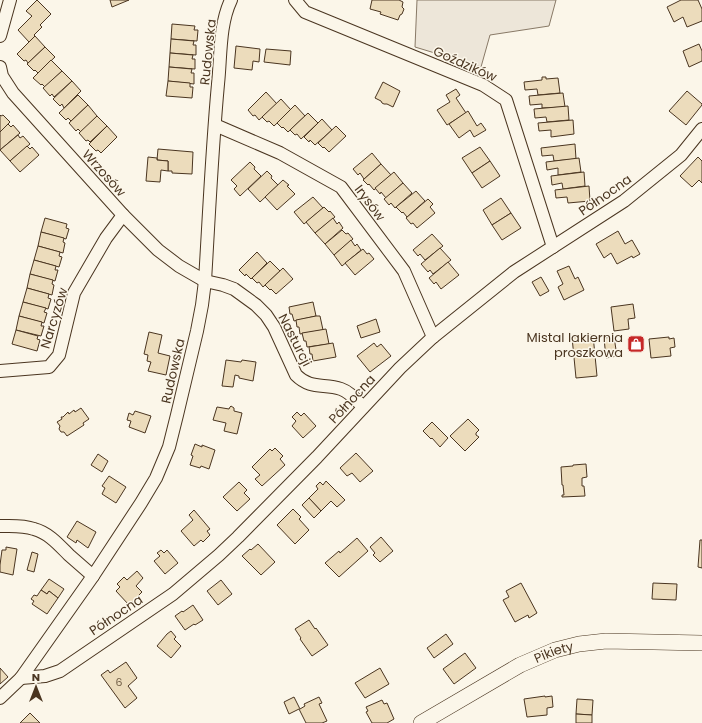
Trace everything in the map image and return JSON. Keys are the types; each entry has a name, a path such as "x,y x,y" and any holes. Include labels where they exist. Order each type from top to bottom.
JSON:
{"street":[{"path":"0,36 10,0"},
{"name":"Rudowska","path":"0,698 21,678 93,576 156,478 169,447 202,305 223,28 226,10 231,0"},
{"name":"Goździków","path":"295,0 305,12 484,85 506,100 552,247"},
{"name":"Wrzosów","path":"0,67 2,76 13,93 123,215 158,250 180,266 205,281"},
{"name":"Irysów","path":"215,125 280,153 341,187 404,271 433,337"},
{"name":"Północna","path":"21,678 45,676 60,672 173,594 238,537 318,457 400,368 433,337 514,272 624,201 681,155 702,129"},
{"name":"Narcyzów","path":"0,371 49,366 59,355 74,293 106,238 123,215"},
{"name":"Nasturcji","path":"205,281 234,289 256,305 266,315 274,327 296,375 302,381 341,389 350,394 363,407"},
{"path":"0,526 24,526 36,529 46,534 93,576"},
{"name":"Pikiety","path":"421,723 520,665 555,650 579,644 606,641 702,644"}],"shaded area":[{"path":"417,0 556,0 549,26 490,35 481,67 415,47"}],"building":[{"path":"37,0 51,14 40,25 42,27 29,42 18,30 32,16 26,11"},
{"path":"110,0 129,0 112,7"},
{"path":"372,0 399,0 403,2 402,7 404,9 398,20 380,14 381,12 370,9"},
{"path":"681,0 698,0 702,9 702,21 687,27 683,17 674,22 667,7"},
{"path":"172,24 195,26 194,30 198,30 197,41 171,39"},
{"path":"35,36 45,47 28,63 17,54"},
{"path":"171,39 194,41 193,45 196,45 196,55 170,53"},
{"path":"699,44 702,51 702,61 689,67 683,51"},
{"path":"236,46 260,49 259,62 253,61 252,70 234,68"},
{"path":"45,47 55,57 38,73 27,64"},
{"path":"266,49 291,51 290,65 264,62"},
{"path":"170,53 193,55 192,59 195,59 195,69 169,67"},
{"path":"51,60 62,71 45,87 33,78"},
{"path":"169,67 192,69 191,73 194,73 194,84 168,81"},
{"path":"62,71 72,81 54,97 52,94 50,96 43,88"},
{"path":"542,77 546,77 546,79 558,78 560,93 538,95 537,89 525,90 524,82 542,80"},
{"path":"72,81 81,91 64,108 62,104 60,106 53,99"},
{"path":"168,81 190,83 190,87 193,87 192,98 166,96"},
{"path":"383,82 400,91 393,107 382,103 375,98"},
{"path":"456,89 460,95 456,98 466,113 447,125 437,110 450,102 446,95"},
{"path":"687,91 702,105 686,125 669,111"},
{"path":"266,92 277,104 259,120 248,110"},
{"path":"563,93 565,107 542,108 542,104 530,105 529,96"},
{"path":"78,95 88,105 71,121 68,118 66,120 59,113"},
{"path":"281,99 291,110 274,126 262,117"},
{"path":"88,105 97,116 81,132 78,129 76,131 69,123"},
{"path":"295,105 305,116 288,132 277,123"},
{"path":"568,106 569,120 547,122 546,117 535,118 534,109"},
{"path":"468,111 477,126 481,123 486,130 474,137 470,130 459,138 449,124"},
{"path":"308,113 318,123 301,139 297,134 295,135 290,130"},
{"path":"0,115 3,115 10,122 0,132"},
{"path":"97,116 107,126 90,142 88,140 86,141 79,133"},
{"path":"322,119 332,130 315,145 304,137"},
{"path":"573,120 574,134 551,137 551,130 539,131 538,123"},
{"path":"8,124 11,127 13,125 20,133 0,150 0,132"},
{"path":"107,126 117,137 101,153 98,150 96,151 89,144"},
{"path":"336,126 346,136 329,152 318,143"},
{"path":"18,135 20,138 23,136 30,144 10,161 0,150"},
{"path":"575,144 576,159 554,161 553,155 542,156 541,148"},
{"path":"27,146 30,149 32,147 39,155 20,172 10,161"},
{"path":"480,147 490,161 472,173 462,158"},
{"path":"158,149 193,152 192,174 172,173 172,171 168,171 168,161 157,160"},
{"path":"372,153 381,164 364,179 360,173 358,175 353,169"},
{"path":"148,157 168,161 168,171 161,170 160,182 146,181"},
{"path":"698,157 702,161 702,183 699,180 692,187 680,176"},
{"path":"579,158 581,172 558,175 558,168 547,170 546,162"},
{"path":"490,161 500,176 482,188 472,173"},
{"path":"250,162 261,176 240,196 234,189 237,186 231,180"},
{"path":"381,164 391,175 374,190 363,180"},
{"path":"267,171 278,185 260,202 248,189"},
{"path":"394,172 403,183 386,198 375,188"},
{"path":"584,172 585,186 563,189 562,183 552,185 551,176"},
{"path":"283,180 289,185 287,186 295,194 277,210 265,197"},
{"path":"403,183 412,193 395,208 391,203 389,205 384,199"},
{"path":"589,186 590,201 568,203 567,197 556,198 555,190"},
{"path":"416,191 425,201 407,217 396,207"},
{"path":"313,197 323,208 304,224 294,212"},
{"path":"501,198 511,213 492,225 483,210"},
{"path":"428,199 433,204 430,207 435,213 417,228 406,218"},
{"path":"324,207 335,217 315,233 306,222"},
{"path":"511,213 521,228 502,240 492,225"},
{"path":"45,218 67,224 66,228 69,229 66,239 41,232"},
{"path":"333,218 337,224 339,222 343,228 325,244 315,233"},
{"path":"342,230 346,234 348,233 353,239 334,255 325,244"},
{"path":"618,231 625,244 632,240 640,254 633,258 632,256 617,264 611,253 604,258 596,244"},
{"path":"41,232 64,238 63,242 65,243 63,253 38,246"},
{"path":"432,234 443,246 425,260 420,254 418,256 413,250"},
{"path":"351,240 355,246 357,244 361,250 342,266 334,255"},
{"path":"38,246 60,252 59,256 62,257 59,267 34,260"},
{"path":"440,248 451,260 433,274 430,270 428,272 421,264"},
{"path":"363,249 374,259 355,275 345,263"},
{"path":"257,252 267,263 251,279 239,270"},
{"path":"34,260 56,266 55,270 58,270 55,281 30,274"},
{"path":"270,261 280,271 263,287 259,282 257,283 252,278"},
{"path":"448,262 459,275 441,289 436,282 434,284 429,278"},
{"path":"569,266 575,279 578,277 584,290 564,300 558,287 563,284 557,271"},
{"path":"283,268 293,279 276,294 265,285"},
{"path":"30,274 53,280 52,284 54,285 52,295 27,288"},
{"path":"541,277 549,291 540,296 532,282"},
{"path":"27,288 49,294 48,298 51,299 48,309 23,302"},
{"path":"23,302 46,308 44,312 47,313 44,323 19,316"},
{"path":"313,302 316,316 294,321 292,314 290,314 289,307"},
{"path":"633,304 635,318 628,319 629,329 614,331 611,307"},
{"path":"19,316 42,322 41,326 44,326 41,336 16,330"},
{"path":"320,316 323,330 300,334 296,320"},
{"path":"376,319 380,332 361,338 357,326"},
{"path":"326,329 329,344 307,347 302,333"},
{"path":"16,330 38,336 37,339 40,340 37,351 12,344"},
{"path":"149,332 162,335 158,353 170,356 166,375 148,371 151,362 147,361 148,355 144,354"},
{"path":"593,335 597,376 576,378 572,337"},
{"path":"614,337 617,356 606,358 604,338"},
{"path":"669,337 669,339 674,338 675,347 670,348 671,356 651,358 649,339"},
{"path":"333,343 336,357 313,361 309,347"},
{"path":"374,343 377,347 381,344 391,356 370,372 357,356"},
{"path":"226,360 256,362 253,381 239,378 239,376 235,375 233,387 222,386"},
{"path":"231,406 234,408 234,411 242,413 237,434 224,431 226,423 213,420 217,407 229,409"},
{"path":"81,408 89,419 83,423 84,425 67,436 64,432 61,432 59,429 60,426 57,422 68,412 69,414 74,410 75,412"},
{"path":"135,411 151,416 145,433 129,427 131,421 127,420 129,413 133,415"},
{"path":"297,412 301,416 304,413 316,426 303,438 292,426 296,421 292,417"},
{"path":"468,419 479,430 476,435 479,437 465,451 450,436"},
{"path":"432,422 448,438 440,447 423,431"},
{"path":"195,444 215,450 209,469 201,466 200,468 190,465 193,456 191,455"},
{"path":"275,448 283,456 280,459 285,465 262,486 255,479 260,475 252,467 270,449 272,451"},
{"path":"356,453 373,471 360,482 352,473 347,476 340,468"},
{"path":"98,454 108,461 102,472 91,465"},
{"path":"586,464 587,477 582,478 582,486 584,486 585,496 562,497 562,495 564,495 561,467"},
{"path":"109,476 126,487 116,503 102,494 105,488 102,486"},
{"path":"326,481 345,500 337,507 331,501 321,511 309,498 318,489 316,486 320,482 323,485"},
{"path":"239,482 247,490 244,493 250,499 237,511 223,497"},
{"path":"309,498 321,511 314,518 302,505"},
{"path":"293,509 301,517 299,519 309,530 295,544 277,525"},
{"path":"194,510 210,529 207,531 210,535 203,542 201,540 194,546 181,531 193,520 189,515"},
{"path":"77,521 96,532 88,548 77,540 76,543 67,537"},
{"path":"381,537 393,551 380,562 373,555 375,553 370,547"},
{"path":"357,538 368,551 339,577 325,563 339,551 340,553"},
{"path":"700,540 702,540 702,568 698,567"},
{"path":"258,544 275,562 261,575 242,556"},
{"path":"6,547 17,549 13,575 0,572 2,550 6,550"},
{"path":"161,550 164,553 167,550 178,563 165,574 154,561 160,556 157,553"},
{"path":"32,552 38,554 34,572 27,570"},
{"path":"137,571 143,578 136,586 142,592 129,605 116,591 120,587 117,584 124,577 127,580"},
{"path":"49,579 64,589 58,598 49,591 47,594 41,590"},
{"path":"221,580 232,594 218,605 207,591"},
{"path":"521,583 537,613 529,618 528,615 515,622 503,600 509,597 506,591"},
{"path":"653,583 677,584 676,600 652,599"},
{"path":"41,590 47,594 49,591 58,598 47,614 32,604 34,601 31,599 34,595 37,596"},
{"path":"193,605 203,620 185,630 175,616"},
{"path":"309,620 328,645 312,656 295,629"},
{"path":"171,631 176,637 174,639 181,646 171,658 157,646"},
{"path":"446,634 453,644 434,658 427,648"},
{"path":"465,653 476,668 454,684 443,669"},
{"path":"126,662 137,678 128,686 137,698 125,708 101,675 108,670 110,673"},
{"path":"0,668 8,677 0,684"},
{"path":"380,668 389,684 365,698 355,683"},
{"path":"552,696 553,707 547,708 547,715 527,717 524,699"},
{"path":"294,697 300,709 305,706 304,704 319,697 322,703 319,704 327,721 322,723 306,723 299,709 289,714 284,702"},
{"path":"577,699 593,700 592,715 576,714"},
{"path":"382,700 384,704 387,703 394,719 387,723 372,723 366,712 368,711 366,707"},
{"path":"30,713 40,723 20,723"},
{"path":"576,714 592,715 592,723 576,723"}],"place":[{"name":"Mistal lakiernia proszkowa","path":"636,344"}]}
